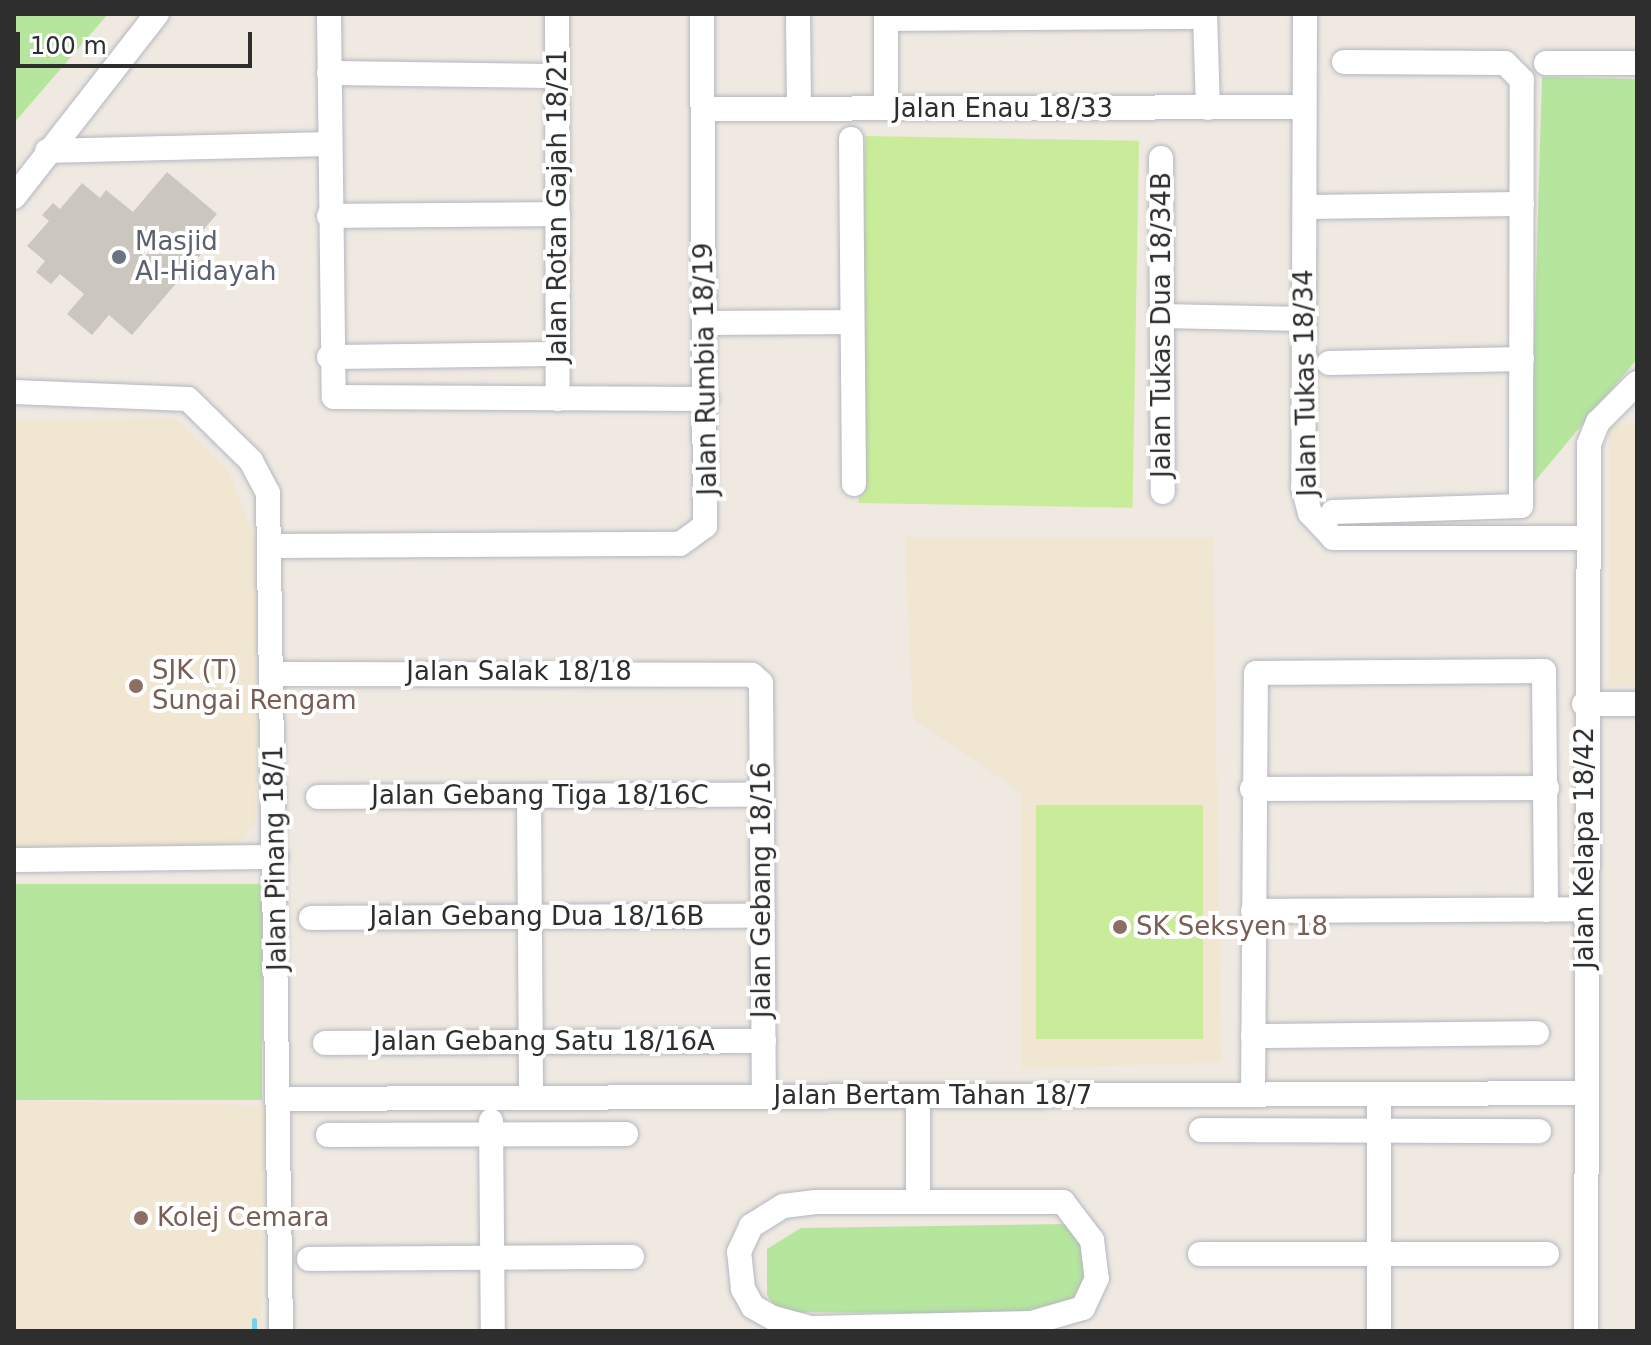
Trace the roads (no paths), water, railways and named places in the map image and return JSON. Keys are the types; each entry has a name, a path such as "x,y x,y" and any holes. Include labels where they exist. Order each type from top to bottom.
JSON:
{"street":[{"path":"14,197 157,14"},
{"path":"329,14 329,388 342,402 707,399"},
{"name":"Jalan Rotan Gajah 18/21","path":"557,14 558,399"},
{"name":"Jalan Rumbia 18/19","path":"274,546 680,544 708,513 702,14"},
{"path":"798,14 799,109"},
{"name":"Jalan Tukas 18/34","path":"1305,14 1303,487 1323,533 1380,540 1584,538"},
{"path":"886,108 886,16 1205,16 1208,108"},
{"path":"1333,512 1521,506 1522,204 1517,68 1344,62"},
{"path":"1546,63 1637,63"},
{"path":"329,73 557,76"},
{"name":"Jalan Enau 18/33","path":"703,109 1303,107"},
{"path":"851,139 854,484"},
{"path":"47,151 329,144"},
{"name":"Jalan Tukas Dua 18/34B","path":"1161,158 1163,492"},
{"path":"1305,207 1522,204"},
{"path":"329,216 558,214"},
{"path":"1162,316 1303,319"},
{"path":"706,323 852,322"},
{"path":"329,357 558,354"},
{"path":"1329,363 1522,359"},
{"name":"Jalan Kelapa 18/42","path":"1586,1331 1584,538 1591,435 1637,383"},
{"name":"Jalan Pinang 18/1","path":"14,392 174,394 204,409 251,461 268,493 274,546 281,1331"},
{"path":"1253,1094 1252,789 1253,684 1256,673 1271,669 1535,665 1548,678 1546,910"},
{"name":"Jalan Salak 18/18","path":"274,674 743,671 761,683"},
{"name":"Jalan Gebang 18/16","path":"761,683 764,1097"},
{"path":"1584,704 1637,704"},
{"path":"1252,789 1547,788"},
{"name":"Jalan Gebang Tiga 18/16C","path":"318,797 761,795"},
{"path":"529,796 531,1098"},
{"path":"14,860 276,857"},
{"path":"1253,911 1585,909"},
{"name":"Jalan Gebang Dua 18/16B","path":"311,918 763,916"},
{"path":"1253,1036 1537,1033"},
{"name":"Jalan Gebang Satu 18/16A","path":"325,1043 764,1041"},
{"name":"Jalan Bertam Tahan 18/7","path":"278,1099 1587,1093"},
{"path":"1379,1094 1379,1331"},
{"path":"918,1096 918,1200"},
{"path":"491,1098 493,1331"},
{"path":"1201,1130 1539,1131"},
{"path":"328,1135 626,1134"},
{"path":"918,1200 1063,1202 1092,1240 1097,1278 1083,1308 1031,1323 811,1328 753,1307 739,1252 751,1226 783,1206 918,1200"},
{"path":"1200,1254 1547,1254"},
{"path":"309,1259 632,1257"}],"waterway":[{"path":"254,1320 254,1331"}],"place":[{"name":"Masjid Al-Hidayah","path":"119,257"},
{"name":"SJK (T) Sungai Rengam","path":"136,686"},
{"name":"SK Seksyen 18","path":"1120,927"},
{"name":"Kolej Cemara","path":"141,1218"}]}
